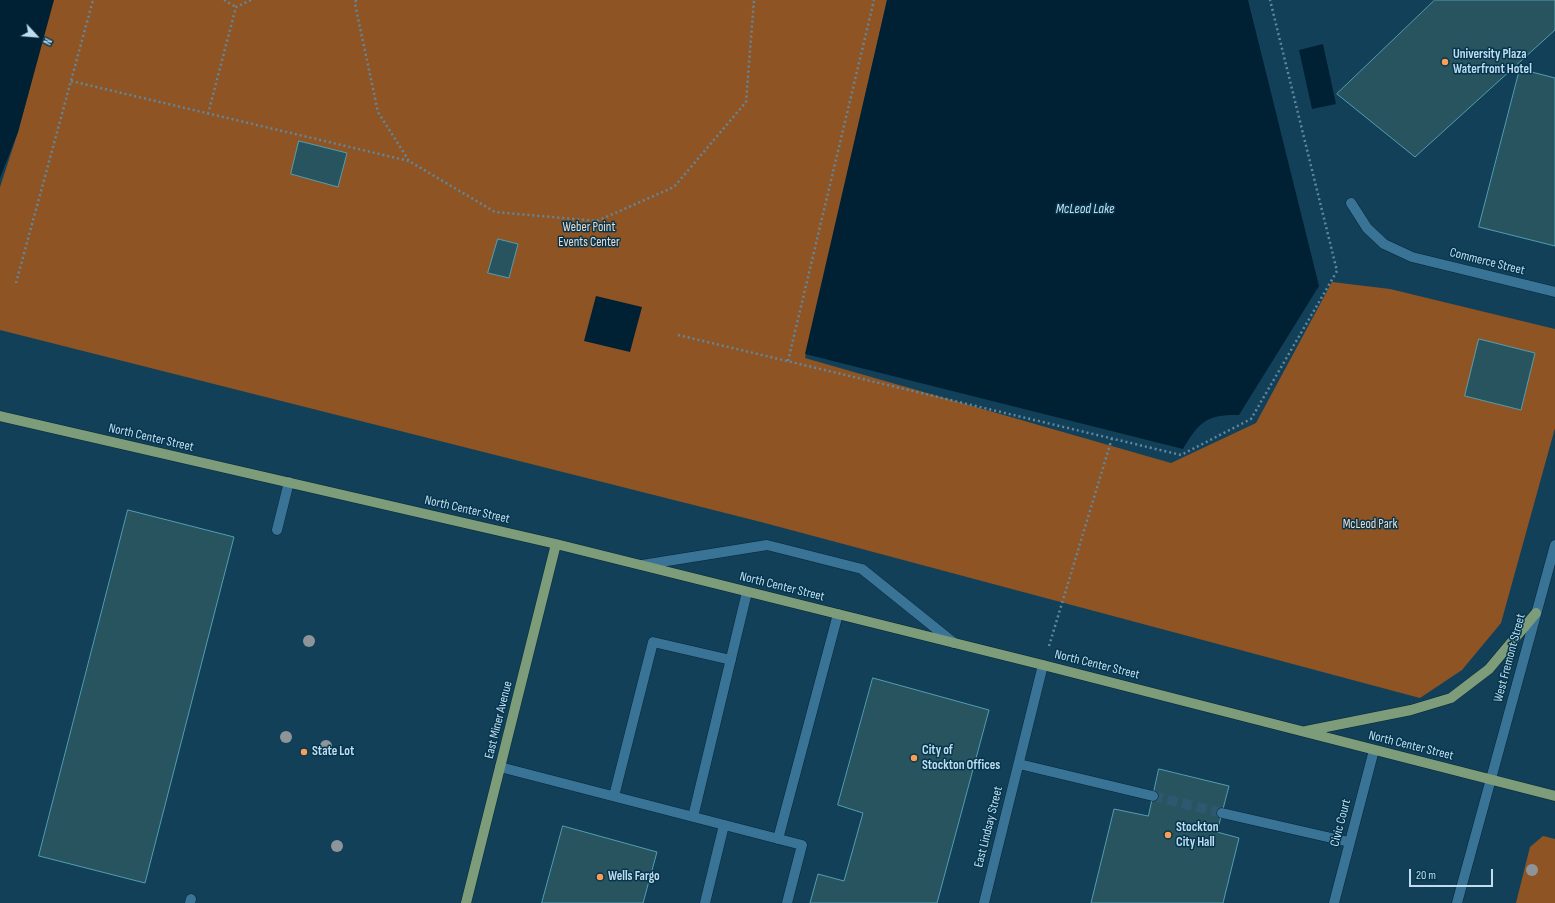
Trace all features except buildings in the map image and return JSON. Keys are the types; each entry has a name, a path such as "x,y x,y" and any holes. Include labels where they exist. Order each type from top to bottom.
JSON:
{"main road":[{"name":"North Center Street","path":"0,416 556,544 1043,665 1555,796"},
{"name":"East Miner Avenue","path":"466,903 556,544"},
{"path":"1303,732 1411,710 1451,698 1489,669 1536,613"}],"street":[{"name":"Commerce Street","path":"1351,203 1367,228 1384,244 1412,257 1555,292"},
{"path":"277,530 289,482"},
{"path":"640,566 767,545 862,569 954,643"},
{"name":"West Fremont Street","path":"1457,903 1555,545"},
{"path":"694,817 747,592"},
{"path":"778,839 838,614"},
{"path":"614,796 653,642 731,660"},
{"name":"East Lindsay Street","path":"984,903 1043,665"},
{"name":"Civic Court","path":"1334,903 1374,750"},
{"path":"1019,764 1153,796"},
{"path":"500,768 802,845 787,903"},
{"path":"1222,813 1349,842"},
{"path":"705,903 724,825"}],"path":[{"path":"16,283 93,0"},
{"path":"224,0 236,6 251,0"},
{"path":"356,0 355,4 378,112 409,161"},
{"path":"71,82 409,161 495,212 597,221 674,187 746,102 754,0"},
{"path":"788,361 874,0"},
{"path":"678,335 1181,455 1251,419 1337,271 1270,0"},
{"path":"208,114 236,6"},
{"path":"1043,665 1112,438"}],"green space":[{"name":"Weber Point Events Center","path":"53,0 887,0 805,358 1171,463 1256,423 1332,282 1390,289 1555,329 1555,428 1501,623 1462,670 1420,698 761,522 0,330 0,187 18,132"},
{"path":"1543,836 1555,839 1555,903 1516,903 1530,847"}],"water":[{"path":"0,0 54,0 18,132 0,178"},
{"name":"McLeod Lake","path":"887,0 1248,0 1319,286 1239,415 1211,418 1199,426 1183,449 805,354"},
{"path":"1323,44 1336,104 1312,109 1299,50"},
{"path":"596,296 642,307 630,352 584,341"}],"tunnel":[{"path":"1153,796 1222,813"}],"place":[{"name":"University Plaza Waterfront Hotel","path":"1445,62"},
{"name":"State Lot","path":"304,752"},
{"name":"City of Stockton Offices","path":"914,758"},
{"name":"Stockton City Hall","path":"1168,835"},
{"name":"Wells Fargo","path":"600,877"}],"park label":[{"name":"McLeod Park","path":"1370,525"}]}
